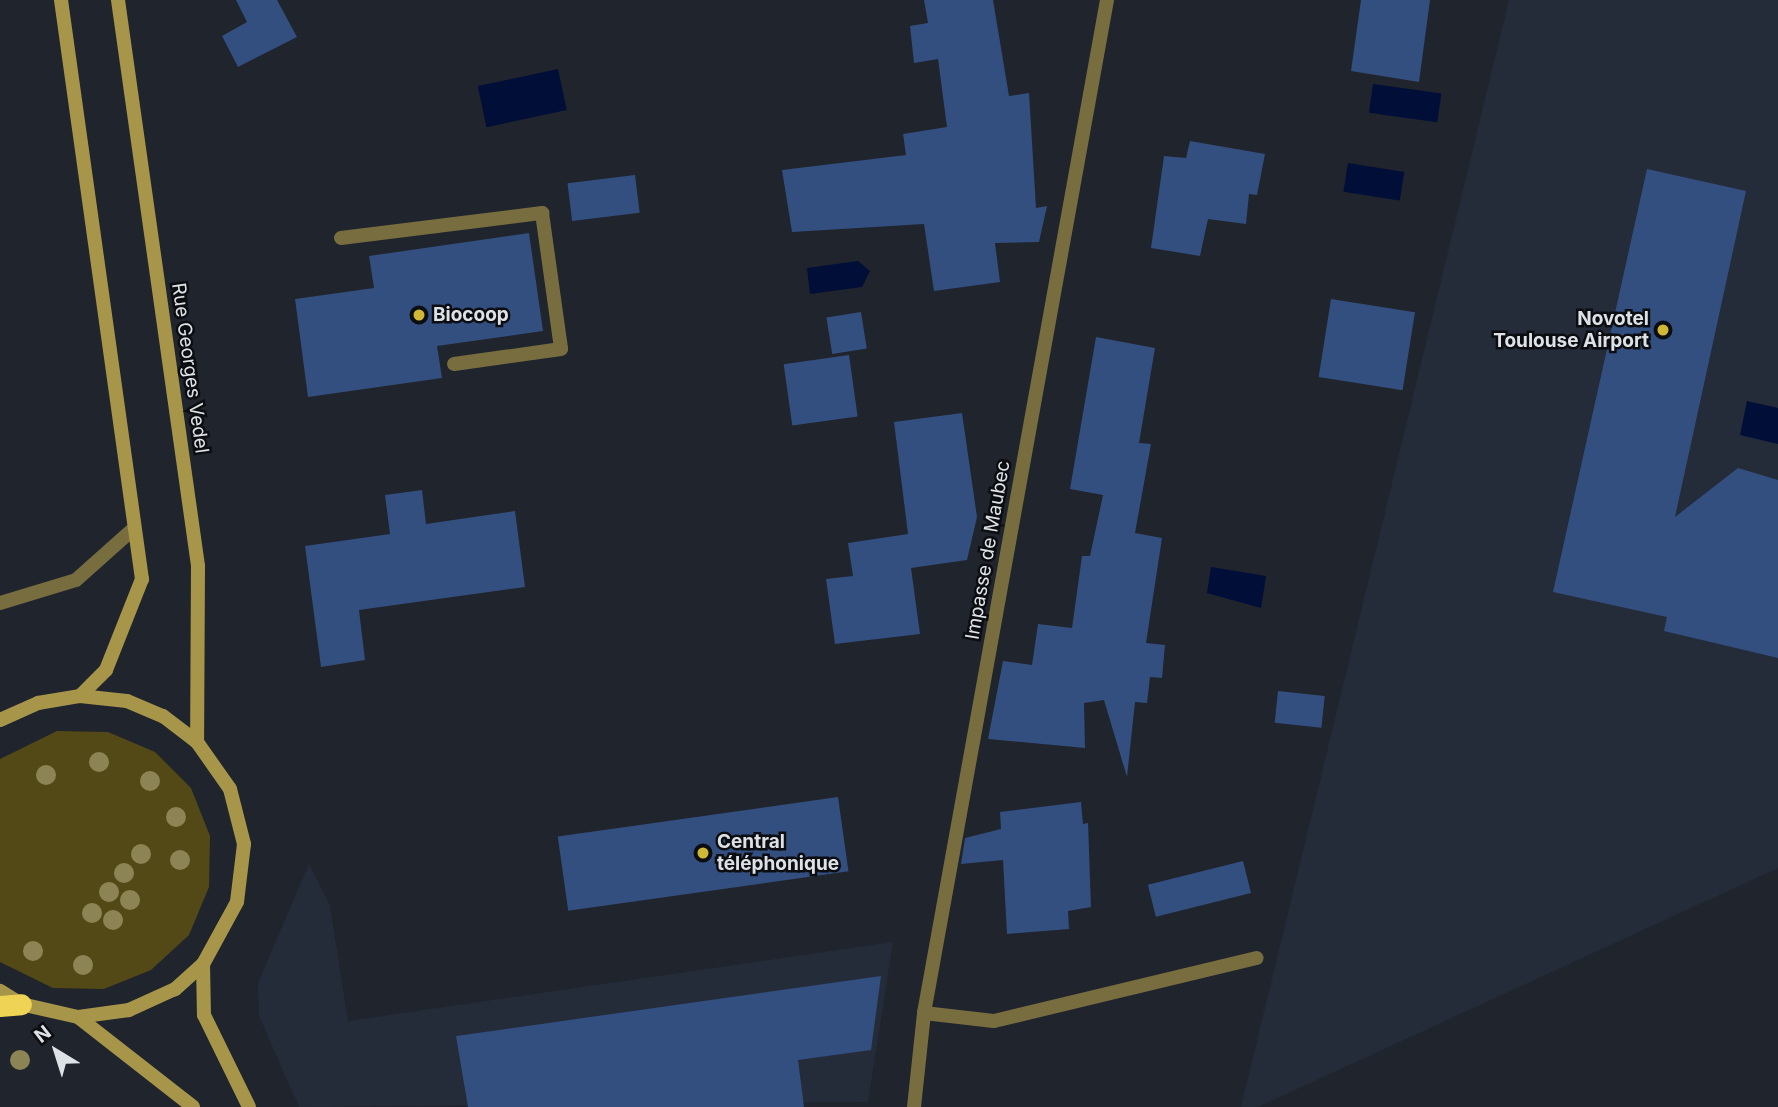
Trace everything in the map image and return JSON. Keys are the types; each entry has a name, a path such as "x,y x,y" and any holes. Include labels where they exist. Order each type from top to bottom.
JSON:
{"main road":[{"path":"61,0 131,531 142,579 106,670 80,696"},
{"name":"Rue Georges Vedel","path":"118,0 198,566 197,742"},
{"path":"0,720 38,703 80,696 127,701 197,742 230,789 244,845 237,902 203,964 175,989 128,1010 78,1017 10,1005 0,991"},
{"path":"203,964 204,1015 248,1107"},
{"path":"78,1017 193,1107"}],"street":[{"name":"Impasse de Maubec","path":"914,1107 925,1013 1107,0"},
{"path":"341,238 541,213 561,349 454,364"},
{"path":"0,603 76,580 131,531"},
{"path":"925,1013 994,1021 1257,958"}],"shaded area":[{"path":"1509,0 1778,0 1778,868 1258,1107 1241,1107"},
{"path":"57,731 108,732 155,752 191,788 210,836 209,887 189,935 151,970 104,989 53,988 0,962 0,759"},
{"path":"309,864 330,906 348,1021 893,942 868,1102 299,1107 259,1016 258,983"}],"water":[{"path":"558,69 567,110 487,127 478,86"},
{"path":"1373,84 1441,94 1437,122 1369,113"},
{"path":"1348,163 1404,172 1400,201 1343,192"},
{"path":"858,261 870,271 862,287 810,294 807,268"},
{"path":"1747,401 1778,408 1778,444 1740,435"},
{"path":"1211,567 1266,576 1261,608 1207,593"}],"building":[{"path":"236,0 277,0 297,37 238,67 222,36 247,22"},
{"path":"924,0 993,0 1009,96 1029,93 1036,208 1047,206 1039,242 995,243 1000,282 934,291 924,224 792,232 782,170 906,155 903,134 947,127 938,59 914,63 910,26 928,23"},
{"path":"1361,0 1430,0 1419,82 1351,71"},
{"path":"1190,141 1265,154 1257,195 1249,194 1246,224 1208,219 1200,256 1151,248 1164,156 1186,158"},
{"name":"Novotel Toulouse Airport","path":"1647,169 1746,191 1675,517 1738,468 1778,480 1778,658 1664,631 1667,617 1553,592"},
{"path":"635,175 640,213 572,221 568,183"},
{"name":"Biocoop","path":"529,233 543,331 437,346 442,378 308,397 295,299 374,288 369,256"},
{"path":"1331,299 1415,312 1403,390 1319,377"},
{"path":"861,312 867,349 832,354 826,317"},
{"path":"1096,337 1155,348 1139,443 1151,444 1135,533 1162,538 1146,643 1165,645 1162,678 1150,677 1147,703 1135,702 1127,777 1104,700 1084,703 1085,748 988,739 1003,661 1032,665 1038,624 1072,628 1082,556 1090,556 1103,495 1070,489"},
{"path":"849,355 858,416 792,426 784,364"},
{"path":"962,413 977,517 967,560 911,568 920,634 835,644 826,579 853,576 848,543 908,534 894,422"},
{"path":"422,490 426,524 515,511 525,587 359,610 365,660 321,667 305,546 390,534 385,495"},
{"path":"1278,691 1325,696 1321,728 1275,723"},
{"name":"Central téléphonique","path":"838,797 848,871 568,911 558,836"},
{"path":"1081,802 1083,824 1088,823 1091,907 1068,911 1069,929 1007,934 1003,860 961,864 965,838 1001,829 1000,812"},
{"path":"1243,861 1251,893 1156,917 1148,885"},
{"path":"881,976 871,1050 798,1060 804,1107 468,1107 456,1036"}],"place":[{"name":"Biocoop","path":"419,315"},
{"name":"Novotel Toulouse Airport","path":"1663,330"},
{"name":"Central téléphonique","path":"703,853"}]}
